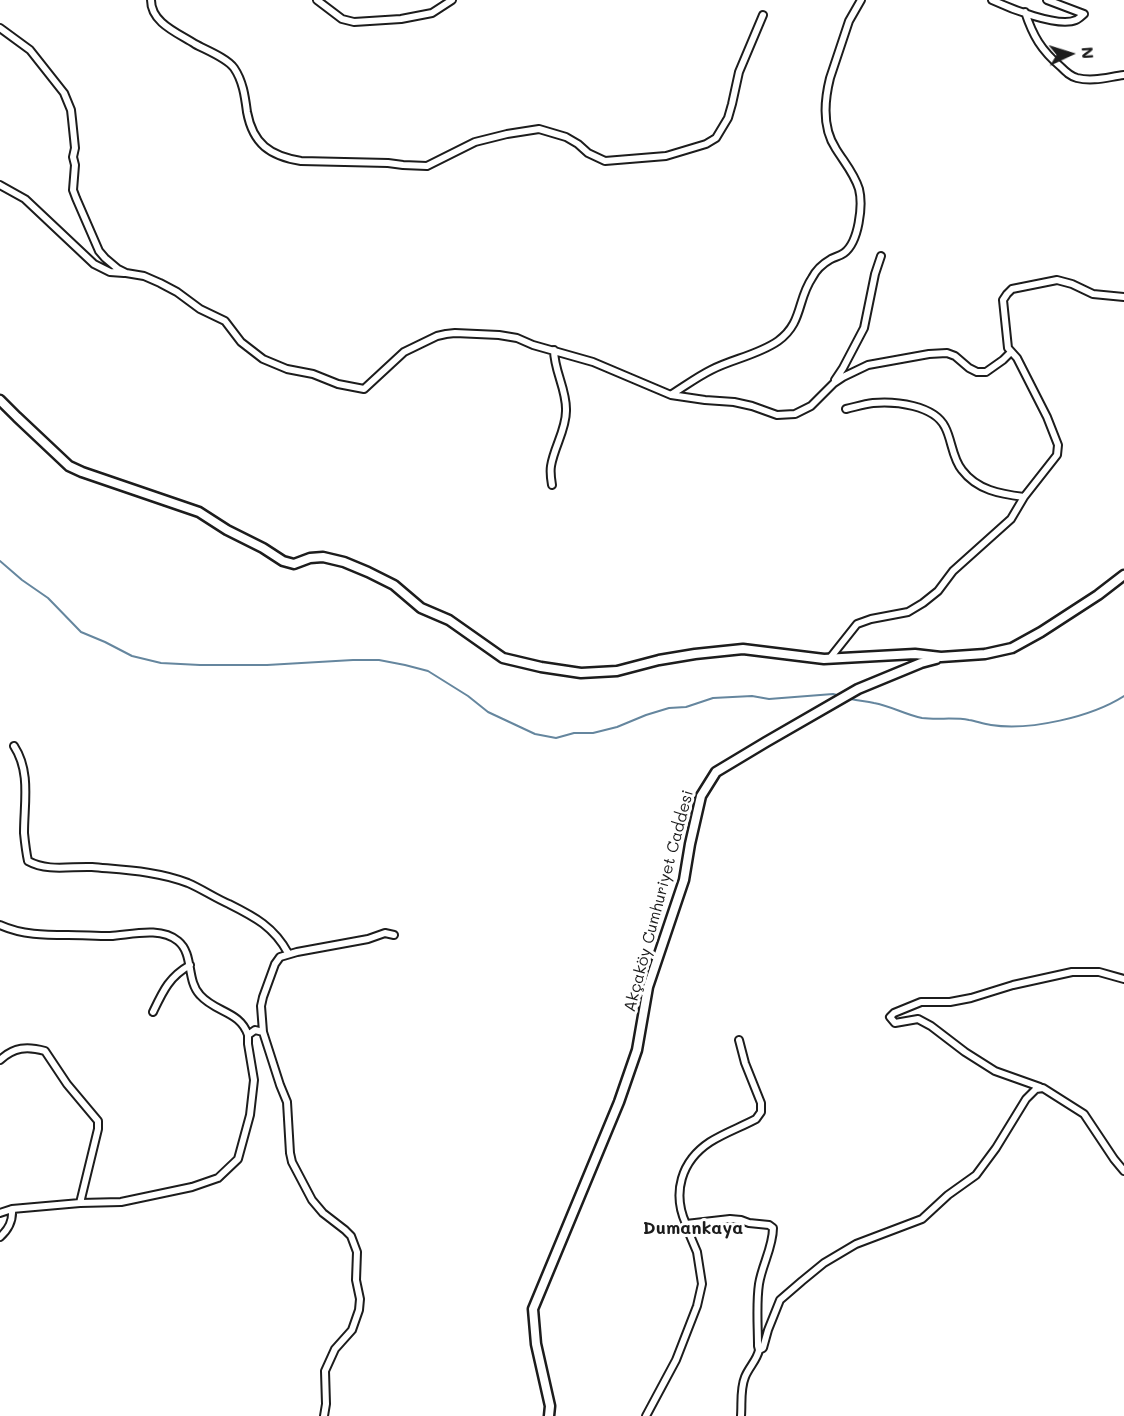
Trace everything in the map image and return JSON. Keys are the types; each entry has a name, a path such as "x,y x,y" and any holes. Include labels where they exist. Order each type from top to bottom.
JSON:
{"main road":[{"path":"0,399 69,466 199,512 283,561 294,564 310,558 323,557 344,562 368,572 394,585 421,608 449,620 503,658 541,667 580,673 618,671 695,654 743,649 830,658 915,654 941,657 985,654 1012,648 1041,633 1098,596 1124,575"},
{"name":"Akçaköy Cumhuriyet Caddesi","path":"549,1416 550,1406 536,1344 534,1309 619,1102 637,1050 648,987 684,880 701,796 716,772 775,736 858,689 941,657"}],"street":[{"path":"151,0 152,10 159,21 233,67 243,88 254,132 264,148 287,158 301,161 388,163 422,167 435,163 475,142 539,129 566,137 588,153 605,161 666,156 706,144 716,138 726,122 739,72 763,15"},
{"path":"317,0 342,19 354,22 401,19 432,13 452,0"},
{"path":"671,395 710,370 761,350 784,336 795,322 811,279 816,272 830,260 845,252 857,234 861,206 859,188 851,171 831,142 825,124 825,115 830,78 849,21 861,0"},
{"path":"992,0 1041,18 1059,21 1077,20 1084,14 1047,0"},
{"path":"1025,12 1040,46 1052,60 1074,77 1101,79 1124,75"},
{"path":"0,28 30,50 64,93 71,110 75,148 73,190 99,251 111,264 126,273"},
{"path":"0,186 25,199 94,264 110,272 144,276 177,292 200,309 225,321 241,342 271,364 313,374 355,388 364,389 404,352 446,334 464,333 508,336 593,362 671,395 734,402 777,415 786,415 795,414 811,406 843,376 868,365 947,353 977,372 986,372 1011,352"},
{"path":"834,383 864,328 881,256"},
{"path":"830,658 857,624 908,612 938,591 953,572 1011,519 1024,497 1057,455 1058,445 1047,417 1017,358 1008,348 1003,300 1006,294 1012,290 1057,280 1093,294 1124,297"},
{"path":"552,485 550,467 561,436 566,410 554,350"},
{"path":"846,409 872,403 890,403 916,407 933,413 945,427 956,461 967,476 990,491 1024,497"},
{"path":"14,746 23,761 26,816 24,834 28,861 36,866 59,868 92,867 134,870 187,883 259,919 273,932 288,953"},
{"path":"0,926 31,934 103,936 145,933 171,936 185,948 196,990 216,1008 240,1020 245,1027 253,1071 250,1115 238,1160 218,1178 200,1185 121,1202 12,1209 0,1213"},
{"path":"324,1416 325,1371 335,1349 352,1330 359,1310 360,1299 356,1280 357,1252 351,1236 323,1213 312,1200 292,1162 287,1102 264,1032 261,1006 275,964 280,957 288,953 358,941 385,933 394,935"},
{"path":"153,1012 170,981 182,969 190,965"},
{"path":"1124,979 1099,972 1072,972 1013,985 971,998 950,1002 921,1002 894,1013 890,1017 895,1023 918,1019 995,1071 1043,1088 1084,1114 1124,1171"},
{"path":"248,1035 255,1030 264,1032"},
{"path":"646,1416 676,1360 697,1306 702,1284 697,1252 681,1213 679,1196 681,1179 688,1162 708,1143 756,1119 761,1112 739,1040"},
{"path":"0,1060 19,1048 45,1051 74,1094 98,1120 98,1129 80,1203"},
{"path":"759,1350 763,1348 780,1300 824,1263 856,1244 922,1219 948,1195 976,1175 996,1148 1026,1099 1036,1089 1043,1088"},
{"path":"0,1237 13,1218 12,1209"},
{"path":"686,1224 730,1219 769,1225 773,1228 773,1238 763,1265 759,1286 758,1356 745,1377 741,1397 741,1416"}],"waterway":[{"path":"0,561 48,598 81,632 132,656 161,663 200,665 267,665 353,660 379,660 405,665 428,671 468,696 488,712 535,734 556,738 617,727 669,708 686,707 713,698 752,696 769,699 837,695"},
{"path":"851,699 880,704 922,718 963,719 988,725 1024,726 1078,716 1124,696"}],"district":[{"name":"Dumankaya","path":"693,1228"}]}
